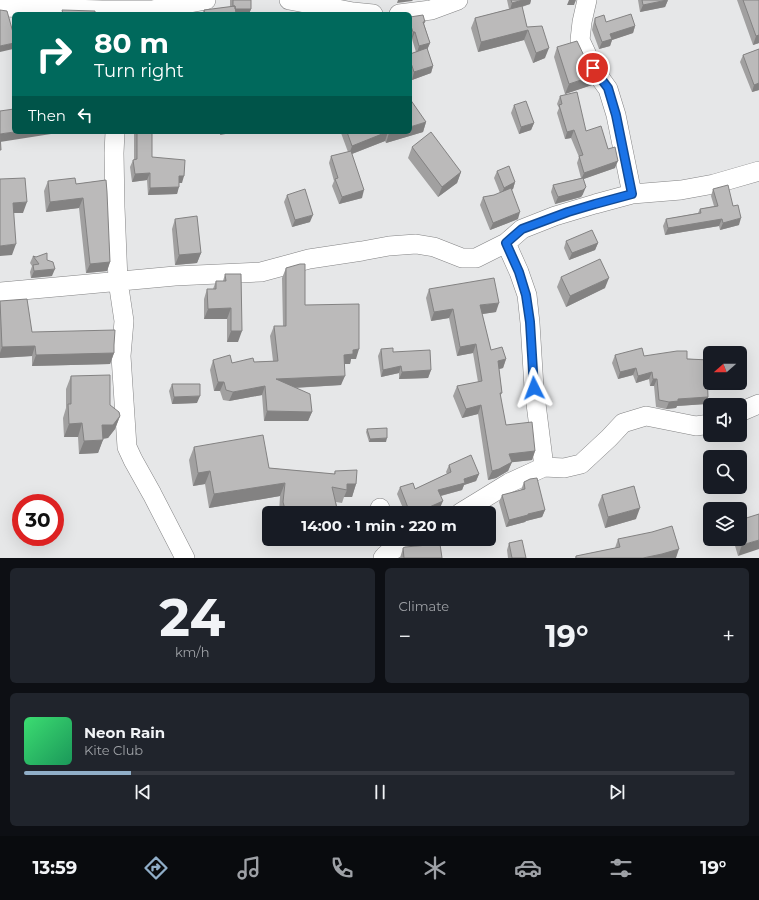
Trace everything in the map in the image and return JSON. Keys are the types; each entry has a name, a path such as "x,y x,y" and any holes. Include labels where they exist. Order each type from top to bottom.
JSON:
{"street":[{"path":"0,7 152,10 206,0"},
{"path":"289,0 353,12"},
{"path":"412,12 431,10 458,0"},
{"path":"587,0 580,40 593,68 608,88 616,115 632,194"},
{"path":"115,134 114,153 118,281 124,320 121,356 127,447 185,558"},
{"path":"0,292 175,276 261,272 309,259 389,246 416,244 434,247 462,258 476,258 506,243 522,229 568,212 632,194 681,190 714,184 759,171"},
{"path":"506,243 519,272 526,295 530,322 534,388 544,467"},
{"path":"747,409 759,404"},
{"path":"472,506 509,484 544,467 564,468 581,464 623,423 646,416 696,426 703,425"},
{"path":"380,558 381,546"},
{"path":"383,558 387,553 401,546"}],"building":[{"path":"233,0 251,0 251,9 235,9 235,6 233,6"},
{"path":"511,0 523,0 512,3"},
{"path":"642,0 667,0 643,5"},
{"path":"743,0 759,0 759,35 756,36"},
{"path":"235,6 236,12 204,12 204,10"},
{"path":"522,6 527,27 542,26 549,48 536,53 528,30 481,42 475,18"},
{"path":"0,10 7,11 12,29 12,43 0,46"},
{"path":"62,10 95,11 95,12 62,12"},
{"path":"631,14 635,26 610,34 612,39 602,42 595,23 595,18 604,15 606,22"},
{"path":"423,15 425,22 423,22 430,43 419,46 415,32 413,32 412,29 412,17"},
{"path":"577,41 587,62 596,75 569,84 557,47"},
{"path":"427,48 433,66 414,72 412,66 412,53"},
{"path":"759,49 759,83 754,85 743,55"},
{"path":"577,92 586,131 601,126 608,149 615,147 618,161 584,173 579,156 583,155 574,130 567,132 559,105 562,104 560,96"},
{"path":"526,101 534,123 521,127 514,105"},
{"path":"412,102 426,122 412,126"},
{"path":"12,109 12,132 0,134 0,111"},
{"path":"431,132 461,172 442,187 412,147"},
{"path":"137,134 152,134 152,157 185,160 184,176 179,176 179,187 150,188 150,173 135,174 133,160 137,159"},
{"path":"348,134 382,134 352,146"},
{"path":"351,151 364,190 342,197 335,179 338,178 331,156"},
{"path":"509,166 515,182 504,188 497,171"},
{"path":"25,178 27,202 13,203 16,244 0,246 0,179"},
{"path":"75,178 76,184 106,180 110,262 90,264 83,198 50,202 48,181"},
{"path":"583,178 586,187 583,190 558,197 553,185"},
{"path":"728,185 733,206 738,205 741,218 723,223 722,219 668,228 666,219 701,213 700,209 718,206 713,189"},
{"path":"511,188 520,212 493,223 483,197 494,195"},
{"path":"305,189 313,215 295,220 287,195"},
{"path":"197,216 201,253 179,255 175,219"},
{"path":"592,230 598,243 572,253 566,241"},
{"path":"47,253 47,260 53,262 55,269 34,271 33,265 39,264 33,256 36,257"},
{"path":"600,259 609,278 570,296 561,277"},
{"path":"305,264 305,305 359,304 359,349 353,350 353,354 344,355 345,376 276,379 310,394 312,412 267,411 265,386 233,392 226,390 224,382 218,382 213,360 230,355 232,363 253,358 254,362 278,361 274,326 286,326 286,268"},
{"path":"225,274 241,274 242,331 231,331 231,308 208,309 207,289 216,289 216,281 226,281"},
{"path":"494,278 499,303 480,305 491,350 502,347 506,359 498,361 502,393 500,393 506,425 532,422 535,451 509,454 512,462 492,471 481,405 466,409 457,386 482,381 476,344 460,347 453,309 434,312 429,289"},
{"path":"27,299 32,332 115,330 114,353 36,355 35,346 2,347 0,301"},
{"path":"393,348 393,352 430,350 431,370 402,372 401,366 383,370 381,349"},
{"path":"642,348 644,356 687,351 687,359 703,360 703,390 708,390 708,397 678,399 678,401 669,402 659,400 657,379 653,379 652,372 638,376 636,368 620,372 615,355"},
{"path":"110,375 110,405 119,412 120,416 113,425 102,425 103,440 84,441 82,423 69,424 68,404 71,404 71,376"},
{"path":"172,384 200,384 200,396 174,397"},
{"path":"387,428 387,438 370,439 367,429"},
{"path":"263,435 269,468 335,474 335,471 357,470 356,484 347,484 347,490 332,487 336,506 284,506 283,502 285,483 214,494 210,471 198,473 194,447"},
{"path":"471,455 479,474 464,479 465,483 438,490 443,501 432,506 407,506 400,487 413,483 415,489 451,472 449,465"},
{"path":"537,478 545,510 509,520 502,495 525,489 524,482"},
{"path":"634,486 640,508 608,517 602,495"},
{"path":"759,514 759,540 747,544 747,518"},
{"path":"672,526 679,549 643,558 576,558 576,556 620,547 618,539"},
{"path":"522,540 526,558 512,558 509,543"},
{"path":"440,546 442,558 404,558 403,548"}],"route":[{"path":"534,388 530,322 526,295 519,272 506,243 522,229 555,216 632,194 616,115 608,88 593,68"}]}
